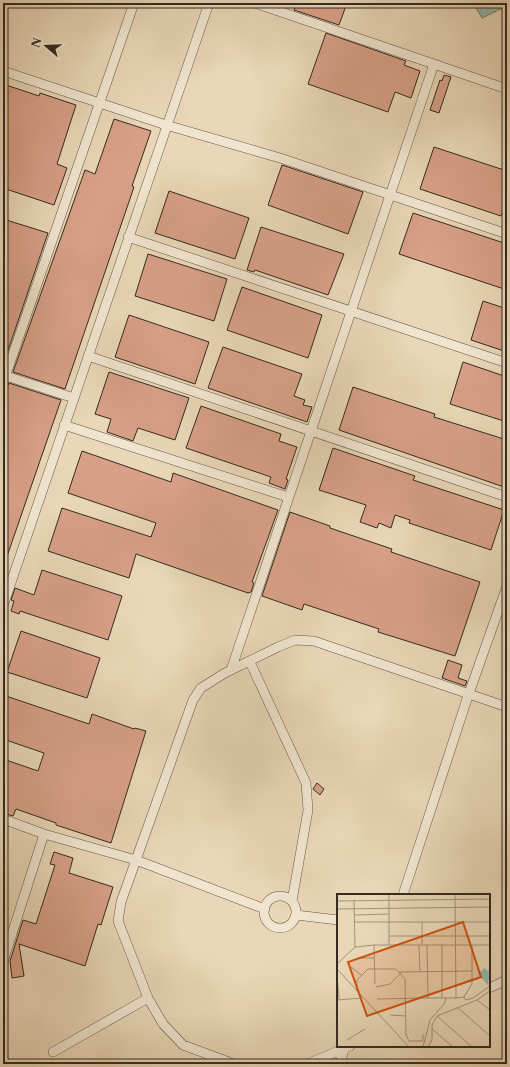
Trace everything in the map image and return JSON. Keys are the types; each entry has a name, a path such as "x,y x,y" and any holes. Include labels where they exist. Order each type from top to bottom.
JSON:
{"lane":[{"path":"74,398 4,378 134,3"},
{"path":"3,606 166,125 209,3"},
{"path":"255,3 507,89"},
{"path":"231,670 434,64"},
{"path":"3,71 166,125 280,158 507,234"},
{"path":"128,238 507,363"},
{"path":"88,356 507,497"},
{"path":"64,425 288,497"},
{"path":"403,894 469,693 507,586"},
{"path":"234,1064 183,1045 163,1024 148,998 118,921 121,902 193,700 201,688 231,670 278,647 295,640 314,641 507,707"},
{"path":"250,662 306,783 308,810 292,901"},
{"path":"3,819 44,834 136,860 265,908"},
{"path":"3,962 44,834"},
{"path":"279,895 286,896 295,906 296,915 290,924 278,928 267,921 265,908 268,902 279,895"},
{"path":"296,915 337,920"},
{"path":"490,988 507,980"},
{"path":"53,1052 148,998"},
{"path":"307,1064 347,1047"},
{"path":"340,1064 347,1047"}],"water":[{"path":"473,3 507,3 507,6 482,18"}],"building":[{"path":"297,3 347,3 339,25 294,10"},
{"path":"326,33 406,61 404,65 420,71 411,98 395,92 388,112 308,84"},
{"path":"444,75 451,77 439,113 430,110 440,80 442,81"},
{"path":"3,84 39,96 40,93 76,105 57,164 67,168 54,205 3,188 8,174 3,173"},
{"path":"114,119 151,131 132,186 134,187 65,389 13,372 85,170 95,174"},
{"path":"434,147 507,171 507,198 501,216 420,189"},
{"path":"282,165 363,192 348,234 268,205"},
{"path":"169,191 249,218 235,259 155,233"},
{"path":"413,213 507,244 507,290 399,254"},
{"path":"3,219 48,233 3,365"},
{"path":"261,227 344,254 328,295 255,270 254,272 247,270"},
{"path":"148,254 227,279 214,321 135,296"},
{"path":"242,287 322,315 308,358 227,330"},
{"path":"483,301 507,309 507,352 471,340"},
{"path":"129,315 209,342 195,384 115,357"},
{"path":"223,347 302,374 294,396 305,400 303,405 312,407 307,422 208,388"},
{"path":"463,362 507,377 507,422 450,404"},
{"path":"109,372 189,398 175,440 138,428 133,441 107,432 111,419 95,414"},
{"path":"9,383 61,400 4,565 3,405 7,395 3,394 3,389 7,387"},
{"path":"353,387 435,414 434,417 507,440 507,479 504,487 339,430"},
{"path":"201,406 281,434 279,441 297,447 286,479 288,480 285,489 269,483 271,477 186,448"},
{"path":"333,448 415,476 413,480 504,510 491,550 409,523 410,520 395,515 391,528 379,523 377,528 360,522 366,505 319,490"},
{"path":"82,451 171,482 173,473 278,510 252,582 254,583 251,592 248,593 136,554 129,578 48,551 62,508 151,537 156,523 68,493"},
{"path":"290,512 330,526 330,528 392,549 391,552 480,582 455,656 378,632 379,629 304,604 302,610 262,596"},
{"path":"42,570 122,596 108,640 20,611 19,614 11,611 14,601 11,600 15,588 34,595"},
{"path":"21,631 100,658 87,698 7,672"},
{"path":"448,660 462,665 458,678 467,681 465,686 442,678"},
{"path":"3,695 89,724 92,714 134,729 146,731 111,843 56,825 56,823 16,809 13,816 3,813 3,759 38,771 44,753 3,739"},
{"path":"317,783 324,789 320,795 313,789"},
{"path":"54,852 73,858 69,873 113,887 101,925 98,924 85,966 19,944 24,976 12,978 10,961 23,920 36,924 55,865 50,864"}]}
